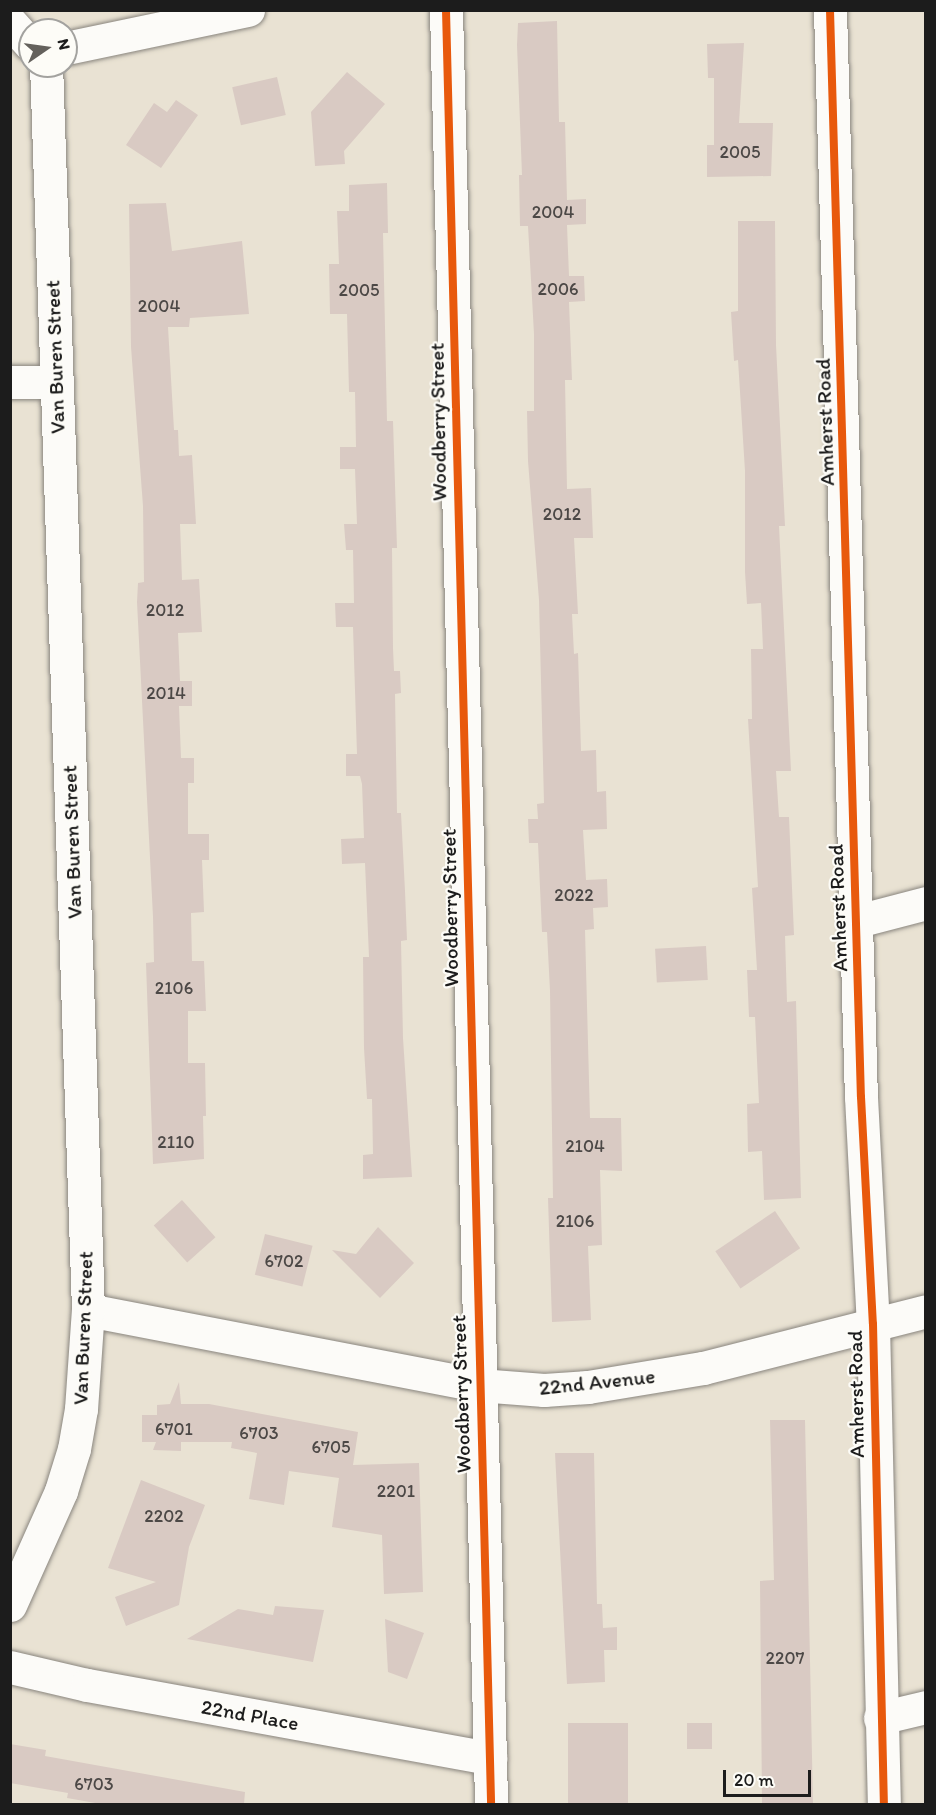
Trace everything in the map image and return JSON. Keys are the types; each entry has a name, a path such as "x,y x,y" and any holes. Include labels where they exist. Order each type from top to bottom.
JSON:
{"street":[{"path":"78,45 248,10"},
{"name":"Woodberry Street","path":"446,10 491,1804"},
{"name":"Amherst Road","path":"830,10 866,1219 873,1324 880,1718 884,1804"},
{"name":"Van Buren Street","path":"10,1605 61,1491 74,1449 81,1409 87,1310 46,78"},
{"path":"10,382 56,382"},
{"path":"857,921 926,903"},
{"name":"22nd Avenue","path":"87,1310 479,1385 544,1390 629,1381 703,1368 926,1311"},
{"name":"22nd Place","path":"10,1666 87,1685 490,1758"},
{"path":"880,1718 926,1707"}],"building":[{"path":"557,21 559,122 565,122 567,200 586,199 586,224 567,225 569,276 584,276 585,301 569,302 572,380 565,380 567,489 591,488 593,538 574,538 578,614 572,614 574,654 578,653 581,751 596,750 597,792 606,791 607,829 583,830 586,880 607,879 608,907 593,908 594,929 585,930 590,1118 621,1118 622,1171 600,1170 602,1245 588,1246 591,1320 552,1322 548,1198 553,1198 550,991 547,932 542,932 538,843 529,843 528,819 538,819 537,804 544,803 539,600 528,461 527,411 534,411 534,334 528,226 520,226 519,175 522,175 517,45 518,23"},
{"path":"744,43 739,123 773,123 771,176 707,177 707,145 714,145 714,78 708,78 707,44"},
{"path":"347,72 385,104 344,151 345,164 315,166 311,112"},
{"path":"277,77 286,115 241,125 232,87"},
{"path":"176,100 198,115 161,168 126,145 154,103 167,112"},
{"path":"387,183 388,233 383,233 387,421 393,421 397,548 392,548 393,648 394,671 400,671 401,693 395,694 397,813 401,813 405,891 407,940 401,941 403,1038 412,1177 363,1179 363,1155 373,1154 372,1099 367,1099 364,1048 363,957 369,957 365,863 342,864 341,839 364,838 362,784 360,776 346,776 346,754 357,754 353,627 336,627 335,603 354,603 353,550 346,550 344,524 357,524 355,469 340,469 340,447 356,447 355,392 349,392 347,314 330,314 329,264 339,264 337,211 349,211 349,185"},
{"path":"166,203 172,251 242,241 249,314 190,318 189,327 168,327 174,430 178,430 179,456 192,455 196,524 180,524 182,580 199,579 202,632 178,633 180,681 192,681 192,706 179,706 181,758 194,758 194,783 188,783 188,834 209,834 209,860 202,860 204,912 191,913 192,961 204,961 206,1011 188,1011 188,1063 205,1063 206,1116 203,1116 204,1159 153,1164 146,963 154,962 153,917 137,602 138,583 144,582 143,506 131,347 129,204"},
{"path":"738,221 775,221 776,345 785,526 779,526 791,771 776,771 779,817 789,817 794,935 785,936 787,1002 796,1001 801,1198 764,1200 762,1151 748,1152 747,1104 759,1103 755,1017 749,1017 747,970 757,970 752,888 758,887 748,719 752,719 751,649 763,649 761,603 747,604 745,572 745,471 738,360 734,361 731,312 738,311"},
{"path":"706,946 708,980 657,983 655,949"},
{"path":"182,1200 215,1237 187,1263 154,1225"},
{"path":"775,1211 800,1248 740,1289 715,1251"},
{"path":"378,1227 414,1263 380,1298 332,1250 356,1254"},
{"path":"265,1234 313,1246 302,1287 255,1275"},
{"path":"179,1382 181,1404 209,1404 358,1432 353,1465 419,1463 423,1592 384,1594 382,1535 332,1527 339,1478 289,1471 284,1505 249,1499 257,1453 231,1448 232,1442 181,1442 181,1451 153,1450 156,1442 142,1442 142,1415 157,1415 157,1405 170,1404"},
{"path":"770,1420 805,1420 813,1804 762,1804 760,1581 774,1580"},
{"path":"555,1453 594,1453 597,1604 602,1604 603,1628 617,1627 617,1650 604,1650 605,1682 567,1684"},
{"path":"141,1480 205,1505 189,1547 179,1605 126,1626 115,1597 156,1582 108,1568"},
{"path":"275,1606 324,1610 313,1662 187,1639 238,1609 273,1615"},
{"path":"385,1619 424,1633 407,1679 388,1672"},
{"path":"568,1723 628,1723 628,1804 568,1804"},
{"path":"687,1723 712,1723 712,1749 687,1749"},
{"path":"10,1744 46,1750 45,1756 245,1792 244,1804 101,1804 67,1798 68,1793 10,1783"}],"cycle path":[{"path":"446,10 491,1804"},
{"path":"830,10 861,1097 873,1324 884,1804"}]}
